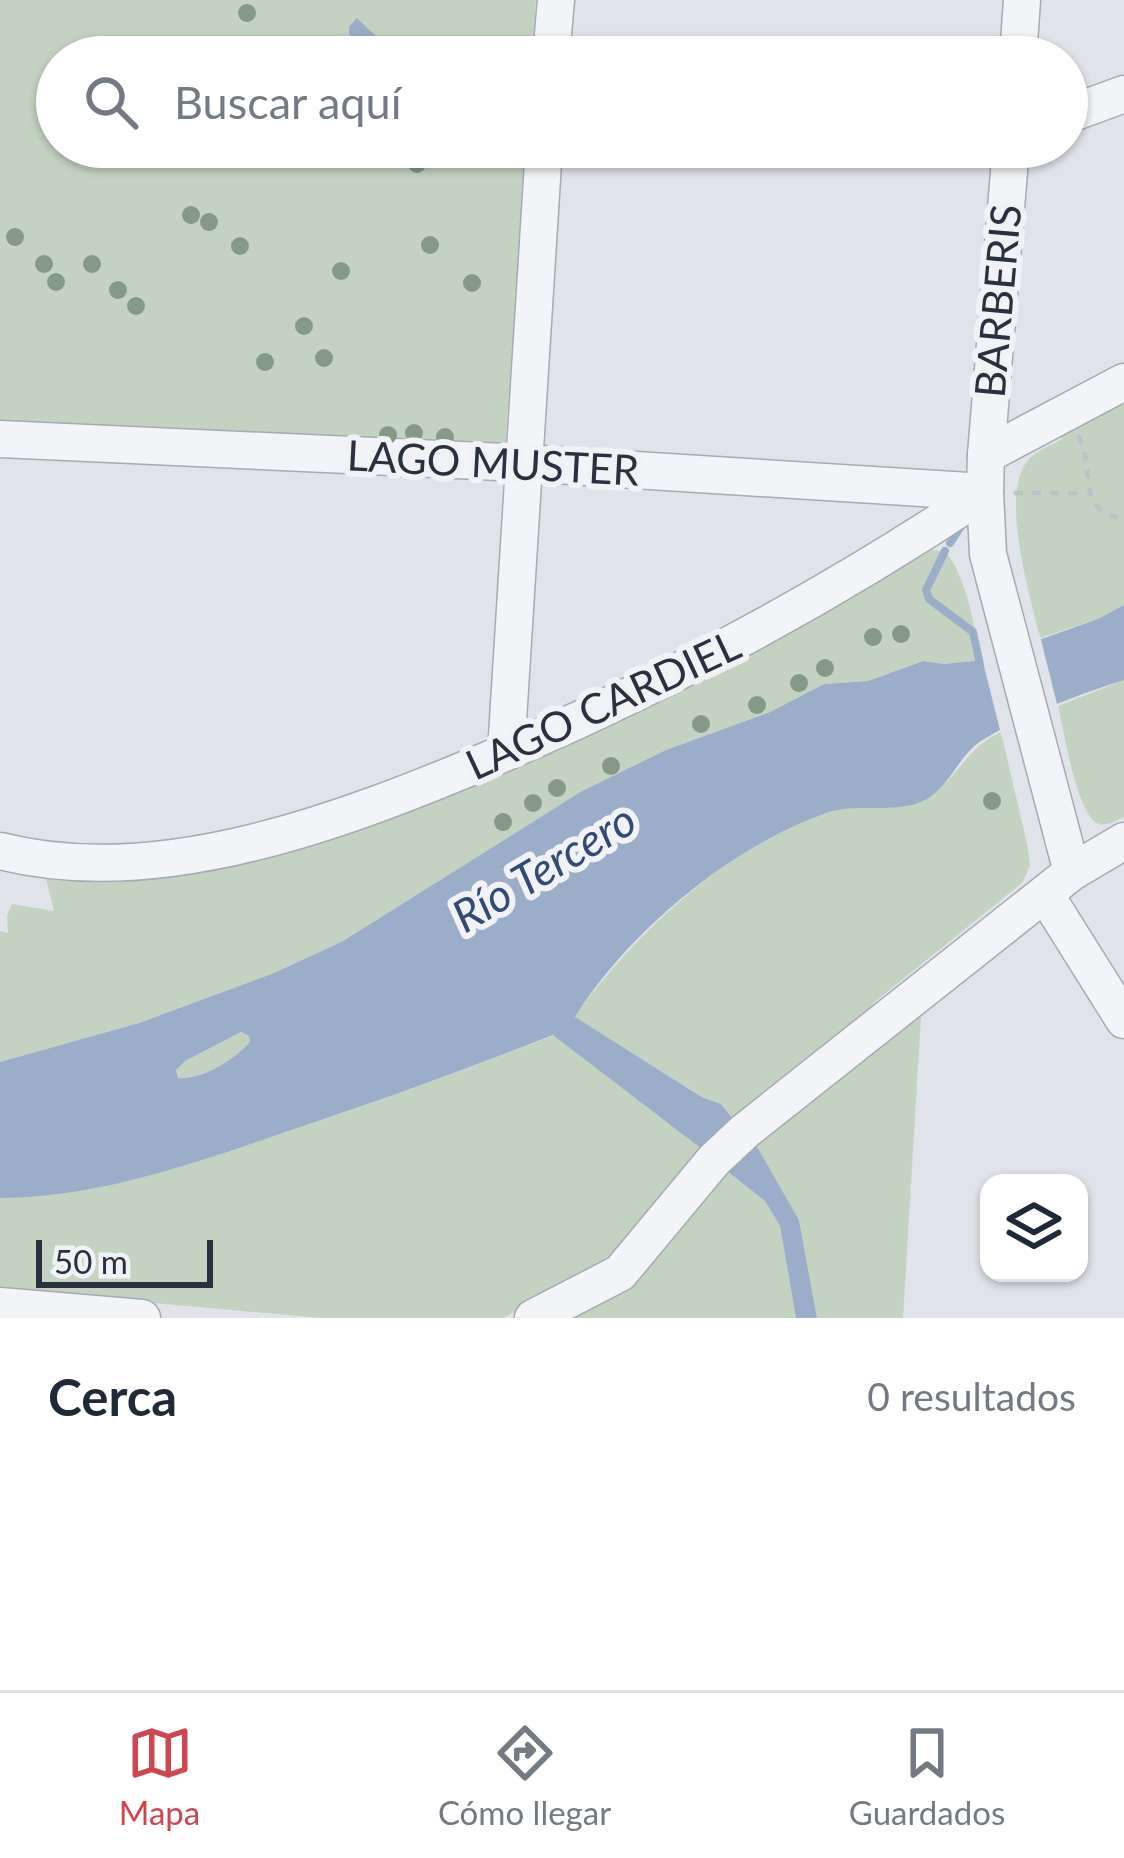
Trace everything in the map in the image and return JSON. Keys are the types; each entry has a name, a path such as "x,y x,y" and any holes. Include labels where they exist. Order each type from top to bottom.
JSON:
{"street":[{"path":"553,36 556,0"},
{"path":"1019,36 1022,0"},
{"path":"1088,107 1124,94"},
{"path":"506,752 543,168"},
{"name":"BARBERIS","path":"986,455 1009,168"},
{"path":"1124,382 986,455 984,529 1051,802 1058,883 1124,1020"},
{"name":"LAGO MUSTER","path":"0,439 524,463 985,492"},
{"name":"LAGO CARDIEL","path":"0,851 27,858 94,862 212,850 345,816 614,705 766,628 889,557 985,492"},
{"path":"533,1318 620,1273 714,1160 745,1131 1058,883 1124,842"},
{"path":"0,1306 142,1318"}],"path":[{"path":"1055,418 1078,434 1085,448 1095,509 1124,519"},
{"path":"985,492 1089,493"}],"green space":[{"path":"0,0 536,0 533,36 36,36 36,168 525,168 505,451 0,427"},
{"path":"1124,395 1124,605 1040,638 1016,520 1020,475 1029,459 1062,439 1058,430"},
{"path":"933,550 945,551 959,575 982,660 922,661 868,681 824,684 770,712 666,750 582,791 343,941 274,973 139,1023 0,1062 0,931 8,933 12,904 54,911 45,875 203,864"},
{"path":"1124,680 1124,817 1100,824 1090,816 1077,787 1058,706"},
{"path":"1001,732 1028,848 1030,866 1022,883 872,1004 875,1010 734,1120 721,1104 574,1017 654,925 754,846 827,812 903,806 926,798 978,747"},
{"path":"921,1016 903,1318 817,1318 799,1220 755,1143"},
{"path":"241,1032 249,1036 250,1043 235,1056 207,1072 177,1078 176,1070 185,1061"},
{"path":"554,1035 703,1150 603,1265 503,1318 321,1318 0,1289 0,1198 106,1186 175,1168"},
{"path":"727,1171 765,1201 780,1226 796,1318 564,1318"}],"water":[{"path":"357,18 376,36 351,36 349,27"},
{"name":"Río Tercero","path":"1124,605 1124,680 1032,714 981,741 925,800 901,807 826,813 754,847 652,924 597,985 575,1017 702,1097 721,1104 734,1120 703,1150 553,1035 175,1168 71,1192 0,1198 0,1062 139,1023 274,973 343,941 582,791 666,750 770,712 824,684 868,681 923,661 982,660 1098,619","holes":["241,1032 250,1042 217,1068 178,1078 176,1070 185,1061"]},
{"path":"755,1143 799,1220 817,1318 796,1318 780,1226 765,1201 727,1171"}],"pier":[{"path":"1039,632 1059,712 1002,738 981,654"}],"waterway":[{"path":"950,543 963,523"},
{"path":"945,551 926,590 929,599 973,632 980,665"}]}
